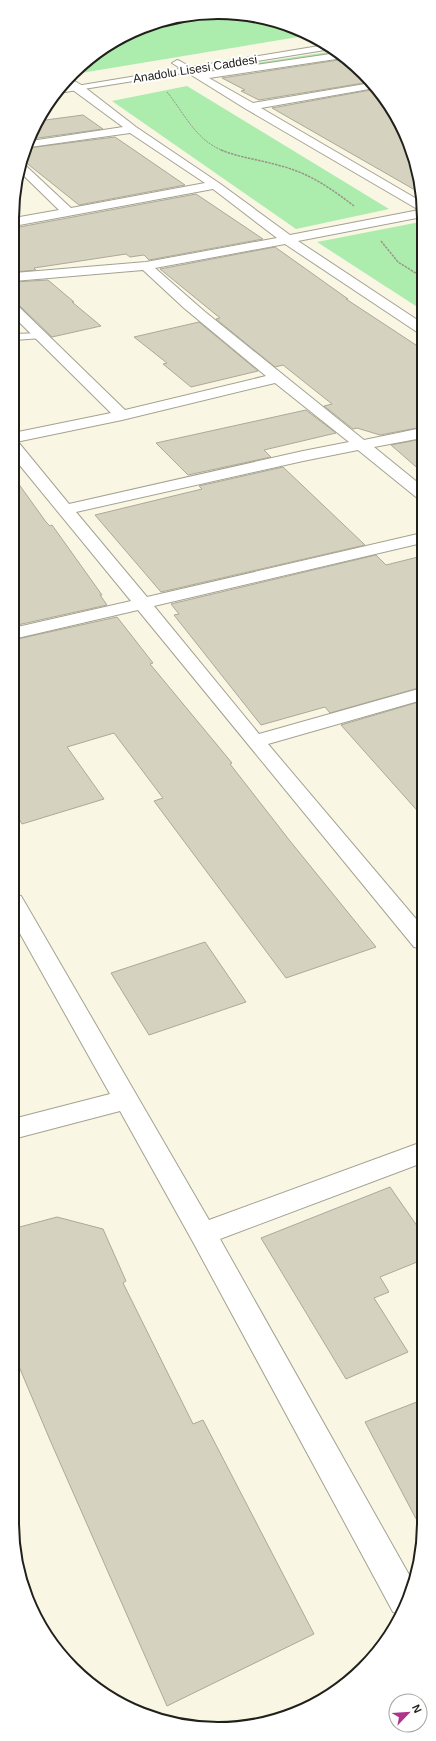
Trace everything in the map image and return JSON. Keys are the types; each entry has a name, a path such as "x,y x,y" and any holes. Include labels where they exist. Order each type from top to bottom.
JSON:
{"street":[{"name":"Anadolu Lisesi Caddesi","path":"72,84 177,63 311,42"},
{"name":"Anadolu Lisesi Caddesi","path":"72,84 153,76 321,48"},
{"path":"199,76 334,57"},
{"path":"177,63 417,204"},
{"path":"72,84 132,129 215,185 288,240 417,326"},
{"path":"250,107 368,87"},
{"path":"34,143 132,129"},
{"path":"25,171 68,212"},
{"path":"19,221 215,185"},
{"path":"19,276 146,266 288,240 417,214"},
{"path":"146,266 164,284 277,378 417,490"},
{"path":"19,315 122,415"},
{"path":"19,437 122,415 277,378"},
{"path":"65,510 304,456 417,434"},
{"path":"19,452 255,741 417,935"},
{"path":"19,633 417,539"},
{"path":"255,741 417,695"},
{"path":"19,911 203,1234 403,1596"},
{"path":"19,1127 127,1100"},
{"path":"203,1234 417,1154"}],"lane":[{"path":"19,337 40,336"}],"path":[{"path":"153,76 178,104 199,136 211,145 231,153 305,174 322,182 362,212 367,224 398,262 417,274"}],"green space":[{"path":"205,19 231,19 270,26 299,37 82,73 107,53 130,40 142,34 179,23"},
{"path":"327,52 332,55 228,70 224,68"},
{"path":"187,86 389,209 296,229 112,101"},
{"path":"417,223 417,307 317,242"}],"building":[{"path":"339,60 364,83 259,100 241,91 245,90 222,78"},
{"path":"370,90 383,107 402,142 410,166 415,190 272,108"},
{"path":"83,115 103,129 36,138 45,120"},
{"path":"115,137 185,185 79,205 27,163 32,147"},
{"path":"196,194 263,239 149,260 144,255 130,257 126,254 34,268 36,270 19,272 19,227"},
{"path":"275,247 348,299 346,299 417,346 417,428 380,435 357,428 353,429 324,406 332,404 283,365 275,367 216,319 220,318 160,269"},
{"path":"48,280 101,326 52,337 19,306 19,282"},
{"path":"199,322 258,371 191,387 163,364 167,363 134,337"},
{"path":"306,410 336,433 264,450 271,457 188,475 156,443"},
{"path":"417,440 417,468 391,445"},
{"path":"283,467 365,545 161,592 95,515 202,489 199,486"},
{"path":"19,484 46,522 50,526 52,525 102,595 100,595 107,605 19,625"},
{"path":"376,555 386,565 417,557 417,688 330,713 325,707 261,725 174,615 179,614 171,604"},
{"path":"117,617 153,663 150,664 232,763 230,764 290,841 376,947 286,978 154,801 163,798 114,733 67,747 104,799 22,824 19,819 19,639"},
{"path":"417,702 417,810 341,725"},
{"path":"205,942 246,1002 149,1035 111,973"},
{"path":"390,1187 417,1226 417,1262 380,1277 389,1292 374,1298 408,1352 346,1379 261,1238"},
{"path":"57,1217 103,1229 126,1281 123,1283 193,1424 203,1420 314,1634 167,1706 19,1367 19,1227"},
{"path":"417,1402 417,1521 365,1422"}]}
